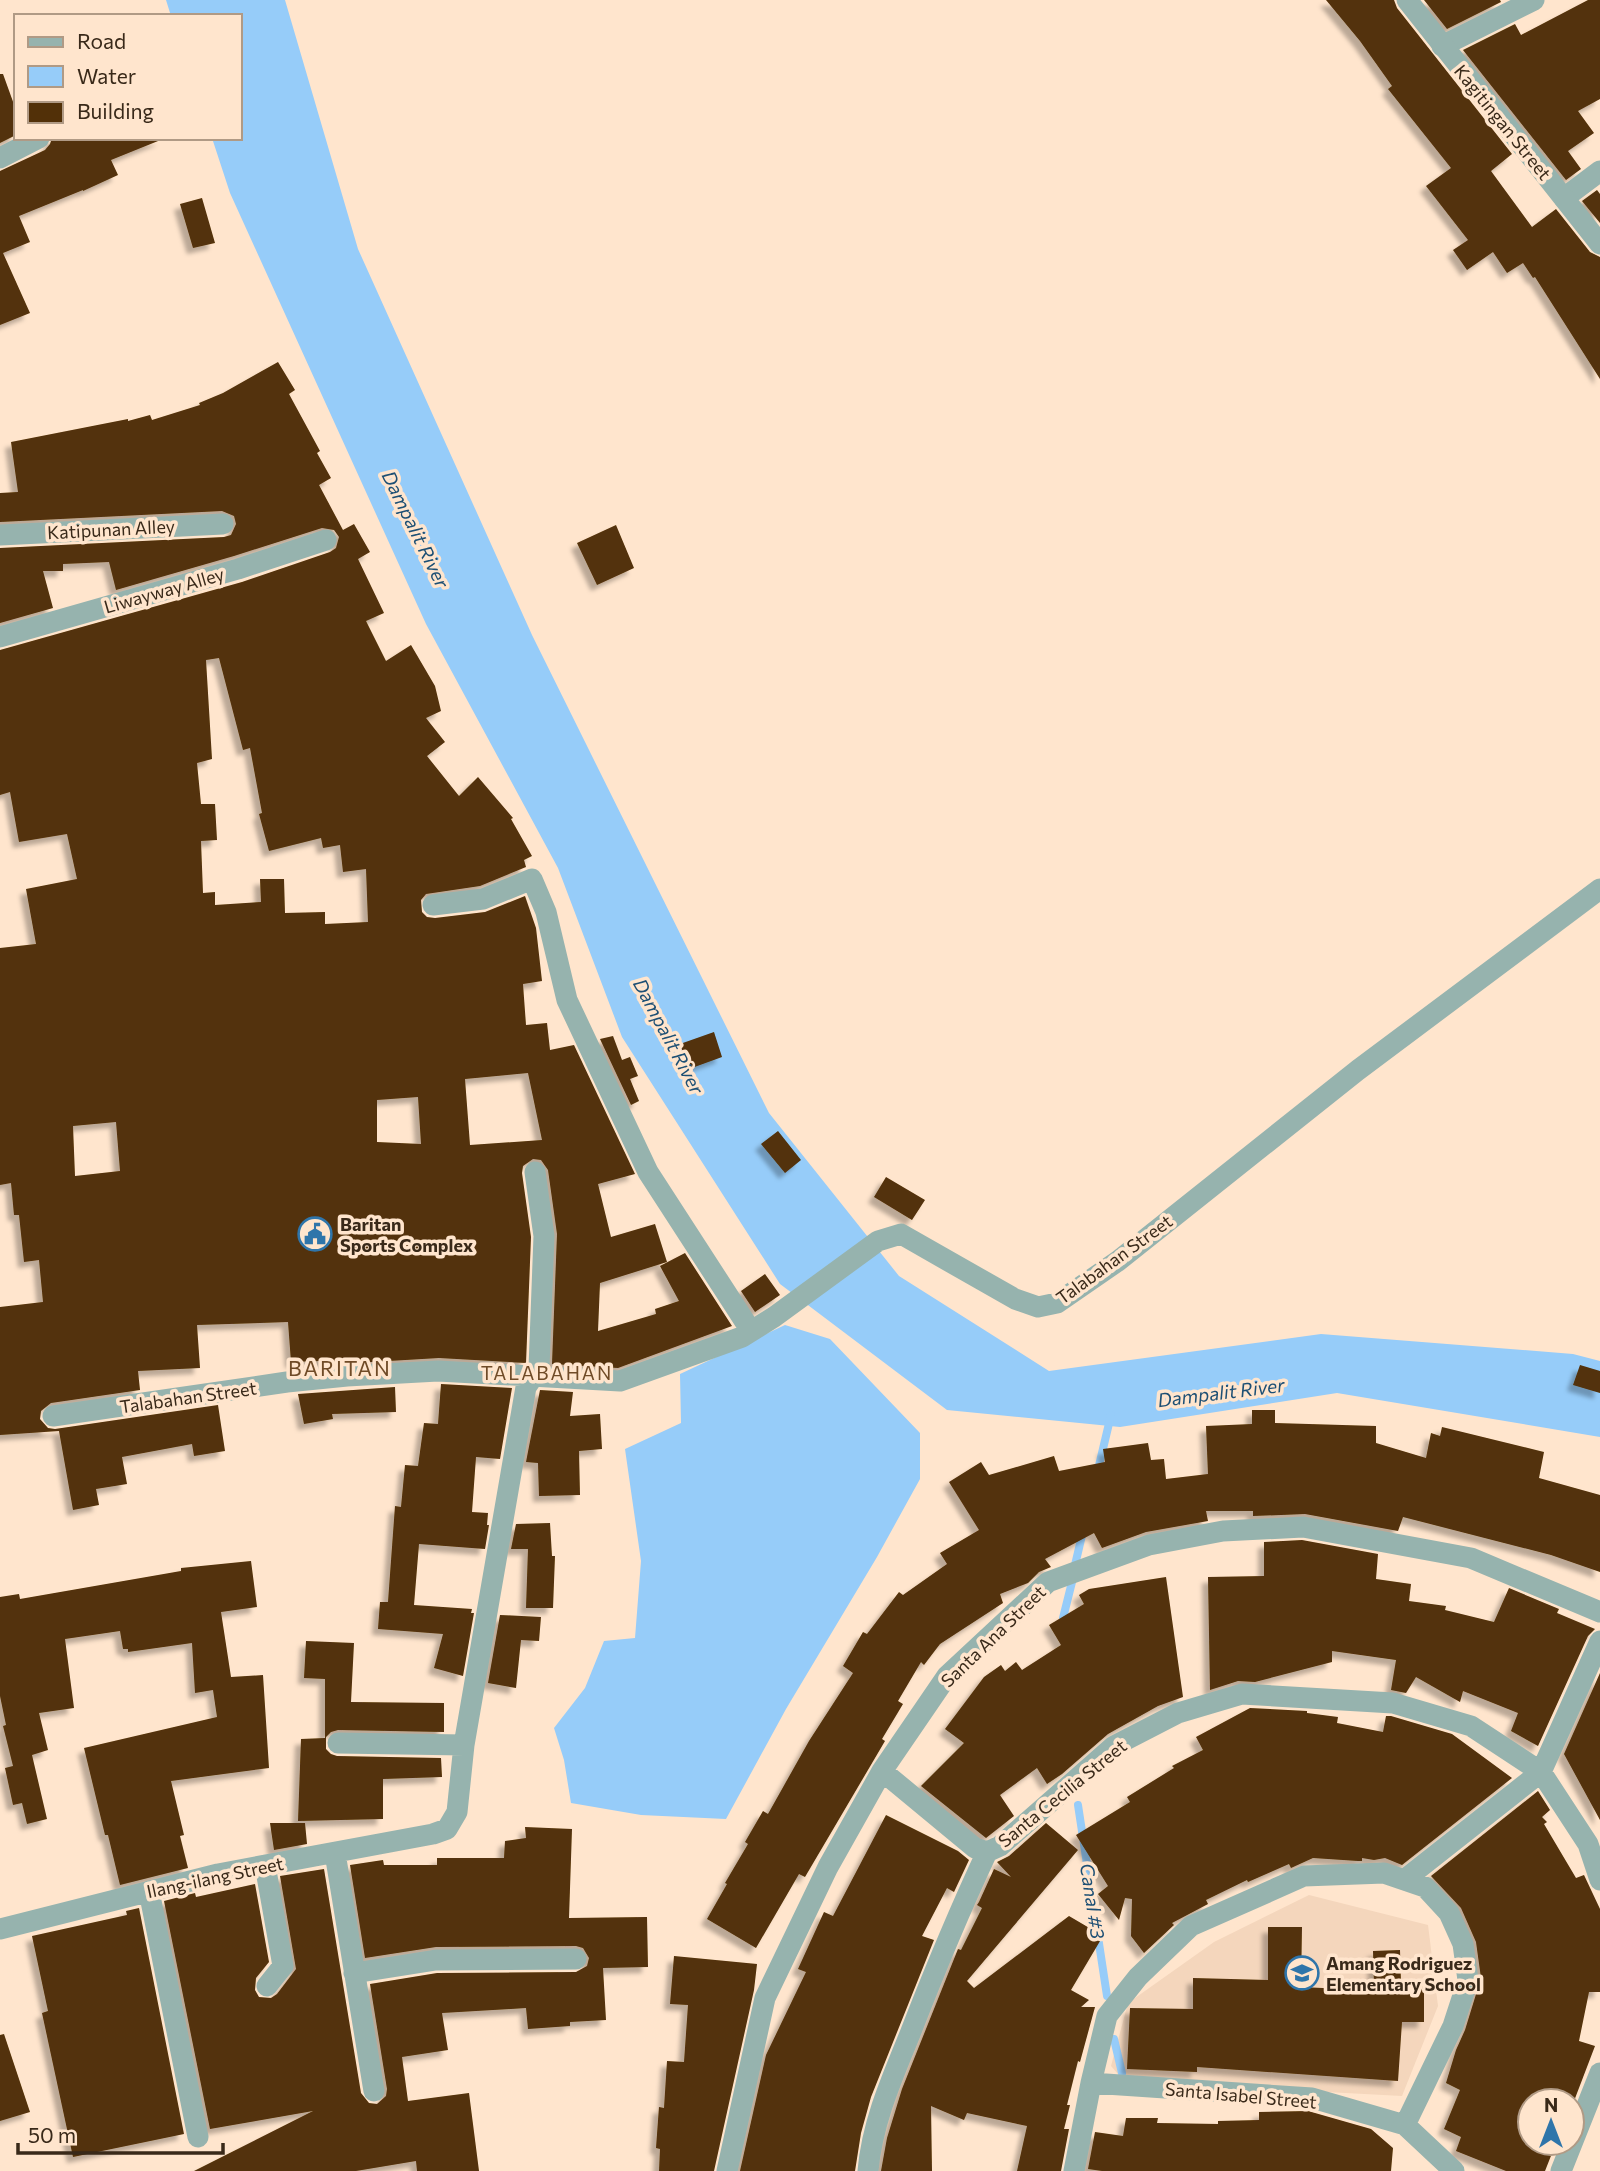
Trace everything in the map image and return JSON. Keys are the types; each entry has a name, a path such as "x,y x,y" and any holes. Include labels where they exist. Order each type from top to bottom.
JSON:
{"street":[{"name":"Kagitingan Street","path":"1407,0 1600,244"},
{"path":"1442,46 1534,0"},
{"path":"0,158 35,140"},
{"path":"1564,198 1600,172"},
{"name":"Katipunan Alley","path":"0,535 223,524"},
{"name":"Liwayway Alley","path":"0,637 238,569 326,540"},
{"path":"433,905 483,899 532,879 546,912 567,1000 648,1172 751,1331"},
{"name":"Talabahan Street","path":"53,1416 287,1382 347,1376 438,1371 620,1381 742,1337 877,1241 901,1234 1015,1299 1038,1307 1057,1303 1118,1261 1359,1069 1600,889"},
{"path":"338,1743 464,1745 526,1387 540,1368 544,1236 535,1172"},
{"name":"Santa Ana Street","path":"727,2171 765,1998 828,1867 882,1771 947,1675 1048,1583 1149,1545 1223,1531 1304,1527 1471,1558 1600,1612"},
{"path":"1404,1880 1541,1772 1600,1641"},
{"name":"Santa Cecilia Street","path":"882,1771 975,1848 987,1852 1000,1846 1114,1746 1178,1713 1242,1695 1393,1703 1471,1726 1541,1772 1588,1844 1600,1880"},
{"name":"Ilang-ilang Street","path":"0,1929 265,1865 433,1835 447,1829 457,1812 464,1745"},
{"path":"868,2171 870,2146 885,2096 951,1929 987,1852"},
{"path":"335,1853 374,2091"},
{"path":"265,1865 283,1966 267,1986"},
{"path":"1074,2171 1107,2016 1138,1977 1191,1926 1304,1875 1384,1873 1425,1887 1449,1913 1463,1944 1468,1980 1453,2026 1405,2125"},
{"path":"149,1891 198,2137"},
{"path":"354,1973 436,1960 576,1959"},
{"path":"1561,2171 1600,2073"},
{"name":"Santa Isabel Street","path":"1091,2083 1312,2098 1405,2125 1454,2171"}],"shaded area":[{"name":"Amang Rodriguez Elementary School","path":"1309,1895 1428,1925 1438,2006 1402,2096 1124,2081 1111,2066 1128,2003 1214,1942"}],"water":[{"name":"Dampalit River","path":"166,0 285,0 358,249 532,635 769,1113 899,1276 1049,1371 1321,1334 1573,1354 1600,1361 1600,1437 1337,1393 1120,1427 947,1410 780,1284 622,1037 558,868 426,624 230,193 213,140 242,140 242,14 170,14"},
{"path":"785,1325 830,1339 920,1433 920,1479 877,1557 786,1709 726,1819 641,1815 571,1803 564,1760 554,1728 585,1688 604,1641 635,1638 641,1561 625,1449 681,1423 680,1374"}],"building":[{"path":"1326,0 1394,0 1397,8 1512,154 1491,171 1532,227 1556,209 1590,252 1600,257 1600,379 1535,277 1533,278 1523,263 1507,273 1493,252 1467,270 1453,250 1468,240 1426,186 1451,168 1388,89 1392,86"},
{"path":"1424,0 1500,0 1501,2 1447,29"},
{"path":"1588,0 1600,0 1600,99 1578,111 1594,133 1568,151 1581,169 1566,180 1463,50 1515,24 1521,35"},
{"path":"0,74 3,74 14,104 14,136 0,143"},
{"path":"51,140 161,140 111,160 118,175 19,216 30,242 3,253 30,313 0,325 0,171 45,150"},
{"path":"1597,190 1600,194 1600,223 1582,201"},
{"path":"202,198 215,243 193,248 180,204"},
{"path":"278,362 295,390 289,394 320,451 317,453 331,478 319,485 343,530 354,524 370,552 358,559 384,613 366,621 386,661 411,645 435,686 441,711 426,718 445,742 427,756 459,796 478,777 513,818 511,819 532,856 524,860 526,867 480,886 426,894 421,900 422,912 427,917 435,918 485,912 525,896 536,928 542,981 523,984 526,1025 547,1023 550,1050 574,1045 635,1174 598,1184 611,1237 655,1224 667,1262 600,1283 598,1331 656,1314 655,1309 679,1301 660,1266 685,1253 732,1326 618,1368 552,1364 557,1234 548,1170 541,1160 533,1159 523,1166 522,1173 531,1237 526,1363 439,1358 321,1365 320,1361 291,1362 288,1322 197,1325 200,1368 138,1371 140,1390 51,1403 41,1411 40,1419 48,1428 55,1429 218,1405 225,1451 194,1456 192,1444 122,1457 127,1484 96,1489 99,1505 73,1510 59,1431 0,1435 0,1307 43,1302 39,1260 24,1262 19,1215 14,1215 11,1183 0,1185 0,948 36,944 26,889 77,879 67,834 19,842 10,792 0,795 0,650 242,582 330,552 336,548 339,537 334,530 322,528 116,590 109,562 63,564 63,571 43,571 53,608 0,623 0,548 224,537 231,535 236,524 234,516 222,511 0,522 0,493 18,492 11,442 150,415 152,420 200,405 199,403 223,393","holes":["219,658 243,750 250,748 262,813 259,814 269,851 321,838 323,848 340,845 343,872 366,869 368,922 325,924 325,912 285,913 284,879 260,879 261,902 215,905 215,892 203,893 201,841 217,840 215,804 201,804 197,763 212,759 206,660","528,1073 542,1140 470,1145 465,1079","418,1097 421,1144 377,1142 377,1100","116,1122 120,1171 75,1176 73,1126"]},
{"path":"616,525 634,568 597,585 577,543"},
{"path":"714,1032 722,1057 689,1069 680,1044"},
{"path":"613,1036 622,1060 630,1057 638,1076 630,1079 639,1101 631,1105 600,1039"},
{"path":"778,1131 801,1160 785,1173 761,1144"},
{"path":"886,1177 925,1200 912,1220 874,1197"},
{"path":"765,1274 780,1295 755,1312 741,1291"},
{"path":"1580,1365 1600,1371 1600,1393 1573,1385"},
{"path":"441,1384 512,1388 500,1459 476,1457 472,1512 488,1513 485,1549 419,1544 414,1605 472,1609 471,1613 474,1613 463,1676 434,1668 443,1634 378,1629 380,1602 388,1602 395,1506 401,1507 405,1465 418,1466 424,1423 438,1424"},
{"path":"395,1387 396,1412 332,1414 333,1419 304,1424 298,1394"},
{"path":"540,1390 573,1392 570,1416 600,1414 602,1449 579,1451 580,1495 539,1496 538,1463 526,1462"},
{"path":"1252,1410 1275,1410 1275,1423 1376,1426 1376,1443 1426,1458 1431,1433 1440,1436 1442,1427 1544,1452 1539,1478 1600,1495 1600,1572 1551,1555 1403,1517 1398,1531 1305,1514 1253,1516 1253,1511 1206,1511 1208,1521 1146,1532 1102,1548 1094,1533 1045,1559 1051,1567 1039,1572 1028,1583 1000,1594 1003,1603 940,1644 924,1665 921,1662 898,1701 903,1704 882,1739 885,1741 805,1877 799,1874 756,1948 707,1919 763,1811 768,1814 809,1741 853,1673 843,1666 863,1632 867,1634 899,1592 903,1595 947,1564 940,1553 979,1530 949,1482 981,1462 989,1475 1054,1456 1059,1471 1105,1462 1103,1449 1148,1443 1151,1460 1164,1459 1166,1479 1208,1474 1206,1426 1252,1424"},
{"path":"550,1523 552,1556 555,1556 553,1608 526,1608 528,1549 511,1549 516,1524"},
{"path":"1302,1540 1378,1554 1376,1579 1411,1584 1409,1601 1446,1606 1445,1610 1494,1622 1509,1588 1559,1609 1557,1613 1595,1629 1588,1636 1538,1746 1511,1731 1518,1713 1463,1691 1460,1702 1416,1677 1406,1693 1391,1690 1396,1660 1332,1651 1332,1662 1255,1682 1238,1681 1210,1690 1208,1577 1264,1576 1264,1542"},
{"path":"251,1561 257,1607 221,1612 231,1677 263,1675 269,1768 171,1781 184,1835 180,1836 188,1868 120,1885 84,1748 217,1717 213,1690 195,1693 192,1643 128,1652 128,1649 123,1649 120,1631 65,1639 74,1708 39,1713 48,1750 32,1755 47,1819 27,1824 22,1803 13,1805 5,1768 13,1766 3,1726 6,1725 0,1696 0,1597 19,1594 20,1599 181,1571 181,1568"},
{"path":"1166,1577 1183,1697 1158,1706 1108,1734 1047,1784 1037,1768 1000,1795 1014,1816 986,1838 921,1786 964,1743 945,1729 984,1677 1001,1665 1005,1671 1016,1662 1022,1670 1061,1645 1049,1625 1084,1604 1079,1595 1089,1589"},
{"path":"500,1615 541,1617 539,1641 521,1640 516,1688 488,1683"},
{"path":"306,1641 354,1643 351,1702 444,1703 444,1732 338,1730 326,1737 326,1749 337,1756 441,1758 442,1777 383,1779 383,1819 298,1821 301,1739 325,1738 325,1679 304,1678"},
{"path":"1600,1673 1600,1820 1564,1754"},
{"path":"1250,1708 1307,1711 1338,1717 1337,1723 1383,1732 1386,1716 1391,1716 1452,1734 1512,1778 1402,1865 1385,1858 1362,1858 1362,1861 1358,1861 1313,1858 1291,1868 1289,1864 1206,1900 1208,1904 1172,1923 1174,1925 1144,1953 1131,1936 1132,1899 1125,1898 1119,1920 1098,1894 1108,1886 1076,1835 1130,1802 1127,1797 1174,1768 1172,1766 1203,1750 1196,1737"},
{"path":"1538,1791 1550,1810 1542,1817 1547,1822 1544,1824 1576,1878 1584,1875 1600,1909 1600,1992 1589,1992 1579,2041 1595,2046 1579,2087 1516,2087 1516,2157 1550,2157 1545,2171 1506,2171 1456,2151 1461,2137 1444,2129 1460,2090 1446,2083 1481,1978 1476,1942 1461,1908 1431,1876"},
{"path":"886,1815 958,1851 969,1860 954,1892 947,1888 922,1936 934,1940 871,2097 861,2133 855,2171 740,2171 766,2055 806,1972 798,1969 824,1912 833,1916"},
{"path":"270,1823 305,1823 307,1844 274,1850"},
{"path":"1046,1823 1078,1850 967,1981 974,1988 1069,1916 1103,1936 1071,1990 1089,2000 1081,2007 1095,2007 1067,2105 1070,2105 1064,2129 1069,2129 1061,2171 1017,2171 1027,2126 967,2113 964,2120 931,2106 932,2171 881,2171 887,2138 902,2089 958,1949 961,1950 982,1908 977,1905 994,1869 1011,1877 997,1862 1009,1856"},
{"path":"525,1827 572,1829 569,1918 647,1917 648,1967 603,1968 606,2020 570,2022 570,2026 528,2029 526,2008 442,2013 448,2050 402,2057 408,2101 469,2093 479,2171 417,2171 416,2161 356,2171 194,2171 313,2111 210,2129 164,1901 195,1893 196,1897 255,1884 269,1962 256,1978 255,1990 259,1997 271,1998 296,1969 280,1876 324,1869 361,2093 369,2103 377,2104 386,2096 387,2089 370,1984 437,1973 576,1972 587,1966 589,1958 583,1948 576,1946 436,1947 365,1958 350,1865 383,1860 384,1865 437,1865 437,1858 504,1858 505,1841 526,1838"},
{"path":"139,1908 184,2134 73,2157 42,2013 48,2011 32,1936 127,1915 126,1911"},
{"path":"1268,1927 1302,1927 1301,1987 1344,1989 1344,1984 1374,1985 1373,1951 1400,1950 1401,1983 1424,1983 1424,2022 1402,2022 1398,2081 1197,2067 1197,2072 1127,2069 1130,2008 1193,2009 1193,1978 1268,1980"},
{"path":"674,1956 757,1964 754,1990 714,2171 659,2171 660,2149 656,2148 659,2107 664,2108 667,2061 684,2062 688,2005 670,2004"},
{"path":"4,2034 30,2112 0,2121 0,2035"},
{"path":"1308,2111 1371,2129 1393,2148 1391,2171 1088,2169 1095,2132 1123,2136 1126,2118 1158,2118 1157,2123 1218,2124 1218,2121 1259,2120 1259,2112"}],"waterway":[{"name":"Canal #3","path":"1097,1474 1111,1415"},
{"name":"Canal #3","path":"1075,1565 1083,1531"},
{"name":"Canal #3","path":"1064,1626 1063,1618 1072,1582"},
{"name":"Canal #3","path":"1078,1805 1107,1996"},
{"name":"Canal #3","path":"1114,2039 1122,2073"}],"place":[{"name":"Baritan Sports Complex","path":"315,1234"},
{"name":"Amang Rodriguez Elementary School","path":"1302,1973"}],"district":[{"name":"BARITAN","path":"340,1367"},
{"name":"TALABAHAN","path":"547,1372"}]}
